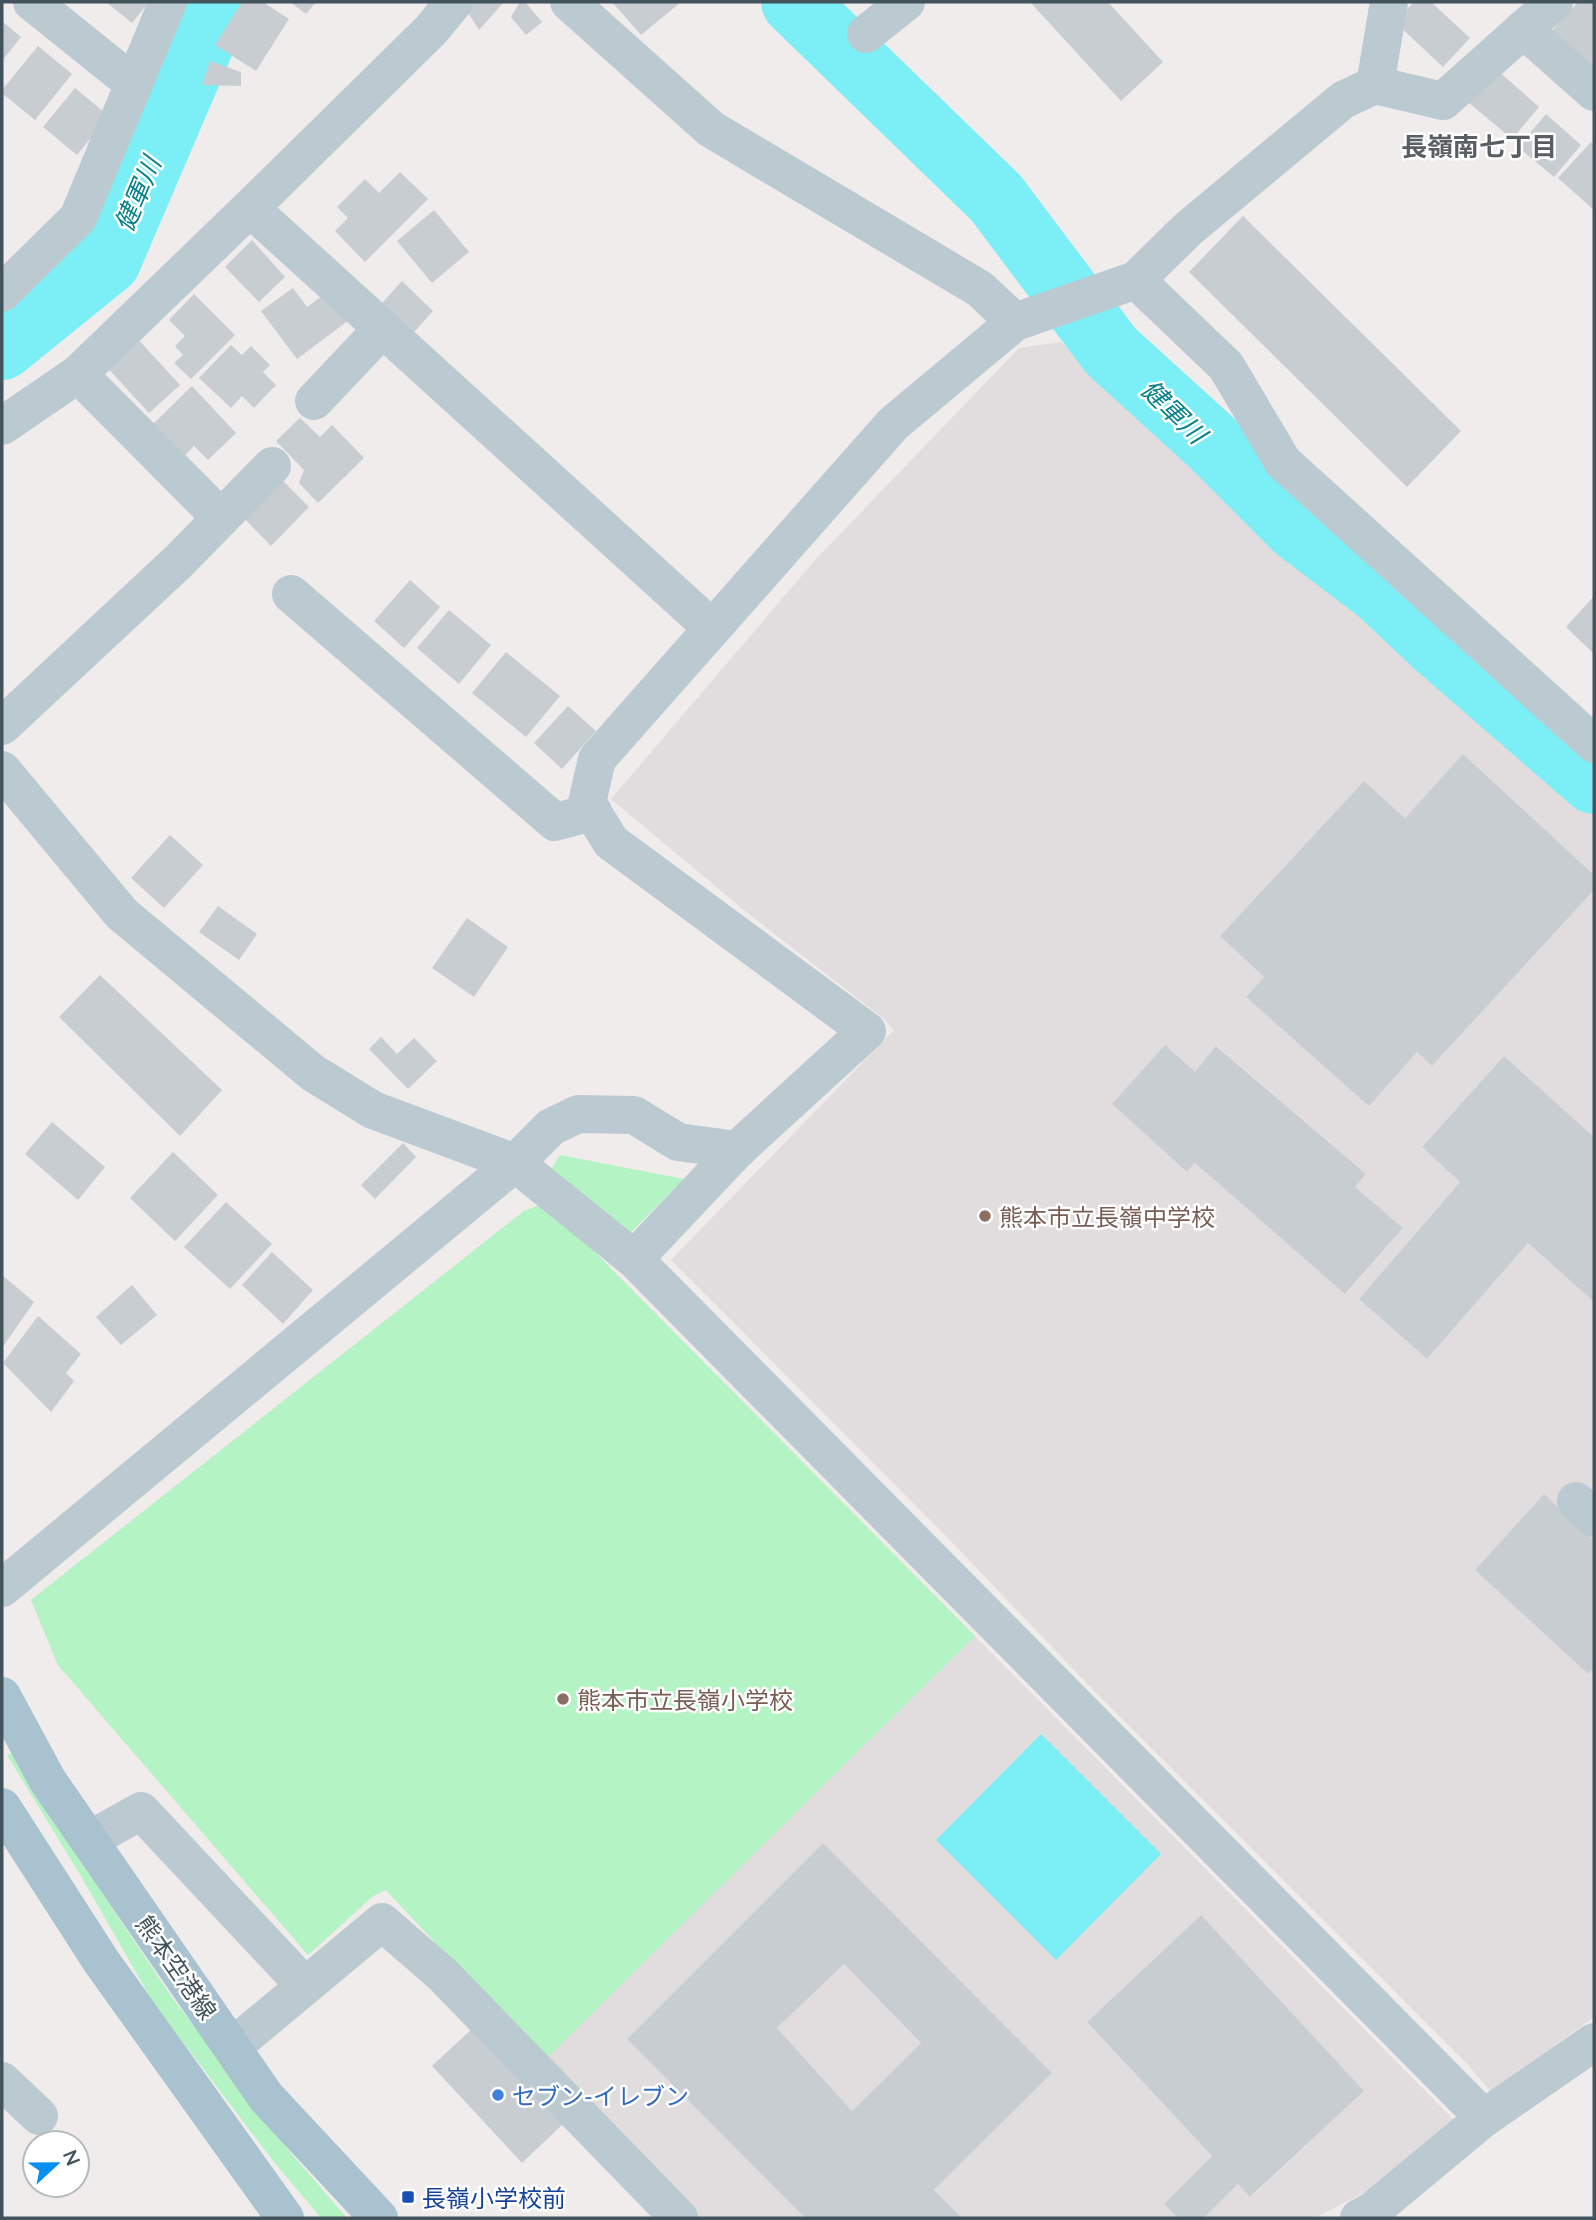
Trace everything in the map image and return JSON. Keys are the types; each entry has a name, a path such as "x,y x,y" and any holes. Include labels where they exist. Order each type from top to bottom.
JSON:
{"main road":[{"name":"熊本空港線","path":"2,1696 48,1781 266,2097 379,2218"},
{"path":"2,1807 101,1961 285,2218"}],"street":[{"path":"32,2 134,84"},
{"path":"2,293 78,218 168,2"},
{"path":"2,426 78,374 430,30 454,2"},
{"path":"569,2 711,129 980,289 1016,323"},
{"path":"866,34 906,2"},
{"path":"1375,85 1389,2"},
{"path":"634,1259 737,1150 867,1031 611,842 587,803 597,759 894,424 1016,323 1136,279 1188,229 1343,100 1375,85 1443,101 1554,2"},
{"path":"1523,29 1594,92"},
{"path":"250,208 712,628"},
{"path":"1136,279 1226,366 1283,462 1591,734"},
{"path":"314,401 383,328"},
{"path":"78,374 221,518"},
{"path":"2,726 180,561 272,466"},
{"path":"291,594 555,822 593,812"},
{"path":"2,770 122,914 313,1073 373,1110 515,1163 634,1259 1484,2118"},
{"path":"2,1588 515,1163 551,1127 578,1114 634,1115 678,1142 737,1150"},
{"path":"89,1840 141,1811 305,1986"},
{"path":"232,2047 382,1922 443,1975 679,2218"},
{"path":"1359,2218 1484,2118 1594,2042"},
{"path":"2,2081 39,2116"}],"shaded area":[{"name":"熊本市立長嶺中学校","path":"1061,342 1150,415 1348,594 1594,809 1594,875 1463,754 1405,818 1364,781 1220,936 1264,977 1246,997 1369,1105 1417,1052 1432,1066 1594,890 1594,1137 1504,1056 1422,1147 1460,1182 1359,1299 1427,1359 1528,1243 1594,1302 1594,1541 1544,1495 1475,1570 1588,1674 1594,1668 1594,2017 1491,2092 1469,2066 1096,1693 945,1535 671,1260 894,1030 884,1019 745,911 611,799 816,559 1019,348","holes":["1217,1046 1366,1174 1355,1187 1403,1228 1346,1294 1195,1163 1187,1172 1113,1105 1195,1072"]},
{"name":"熊本市立長嶺小学校","path":"546,1203 1457,2123 1369,2190 1315,2218 1204,2218 1238,2184 1251,2197 1364,2091 1200,1916 1087,2022 1212,2156 1164,2204 1178,2218 962,2218 934,2190 1052,2073 823,1843 627,2039 805,2218 683,2218 545,2060 386,1890 373,1896 308,1955 58,1665 31,1600 524,1211"},
{"path":"844,1964 921,2043 852,2111 777,2028"}],"green space":[{"path":"560,1155 684,1179 623,1240 551,1170"},
{"name":"熊本市立長嶺小学校","path":"546,1203 975,1636 545,2060 386,1890 373,1896 308,1955 58,1665 31,1600 524,1211"},
{"path":"14,1753 88,1872 171,1996 290,2152 347,2218 321,2218 274,2162 154,2004 81,1876 7,1755"}],"water":[{"path":"1041,1734 1161,1854 1056,1960 936,1840"}],"building":[{"path":"106,2 149,2 132,23"},
{"path":"242,2 263,2 289,19 256,71 215,45"},
{"path":"290,2 316,2 306,14"},
{"path":"463,2 504,2 479,30"},
{"path":"520,2 525,2 542,22 526,35 511,17"},
{"path":"612,2 681,2 641,35"},
{"path":"1030,2 1108,2 1163,62 1121,101"},
{"path":"1414,2 1431,2 1470,38 1443,67 1395,22"},
{"path":"1578,2 1594,2 1594,74 1550,33"},
{"path":"2,21 21,37 2,61"},
{"path":"38,46 72,74 35,120 2,93 2,90"},
{"path":"210,61 241,72 241,86 202,85"},
{"path":"1496,69 1539,107 1512,139 1468,102"},
{"path":"75,88 109,116 77,155 43,127"},
{"path":"1546,114 1581,145 1554,177 1518,147"},
{"path":"1591,142 1594,145 1594,210 1558,178"},
{"path":"400,172 428,199 365,262 335,231 348,218 337,207 365,179 379,193"},
{"path":"434,210 469,252 432,283 397,241"},
{"path":"1243,216 1461,431 1407,487 1189,272"},
{"path":"252,240 285,277 259,302 225,267"},
{"path":"402,281 433,311 406,341 374,312"},
{"path":"293,288 307,307 328,292 349,320 297,359 261,311"},
{"path":"194,294 235,335 191,379 174,363 183,355 175,346 185,336 169,320"},
{"path":"135,336 180,385 149,413 104,364"},
{"path":"231,345 242,355 251,346 270,365 263,372 276,385 254,408 242,396 231,408 199,378"},
{"path":"192,386 236,433 208,460 194,446 184,456 153,424"},
{"path":"300,418 320,437 332,425 364,458 318,503 299,483 304,470 276,441"},
{"path":"276,474 309,507 271,546 238,512"},
{"path":"410,580 440,607 404,648 374,621"},
{"path":"1594,596 1594,654 1566,627"},
{"path":"449,610 491,645 459,684 417,648"},
{"path":"506,652 560,696 526,737 472,693"},
{"path":"568,706 596,731 562,769 534,743"},
{"path":"1463,754 1594,875 1594,890 1432,1066 1417,1052 1369,1106 1246,997 1264,977 1220,936 1364,781 1405,818"},
{"path":"170,835 203,865 164,908 131,878"},
{"path":"218,906 257,934 239,960 199,932"},
{"path":"467,918 508,947 474,997 432,968"},
{"path":"100,975 222,1090 180,1136 59,1017"},
{"path":"381,1037 397,1054 414,1038 437,1061 408,1089 369,1049"},
{"path":"1165,1045 1195,1072 1216,1046 1366,1174 1355,1187 1403,1228 1345,1294 1195,1163 1187,1172 1112,1104"},
{"path":"1504,1056 1594,1137 1594,1302 1528,1243 1427,1359 1359,1299 1460,1182 1422,1147"},
{"path":"52,1122 105,1167 78,1200 25,1154"},
{"path":"403,1143 416,1157 375,1199 361,1185"},
{"path":"173,1152 218,1195 175,1241 130,1198"},
{"path":"226,1202 272,1244 230,1289 184,1247"},
{"path":"272,1252 313,1290 283,1324 242,1285"},
{"path":"2,1275 34,1302 2,1348"},
{"path":"132,1285 157,1315 121,1345 96,1317"},
{"path":"38,1316 81,1354 66,1373 74,1381 51,1412 3,1363"},
{"path":"1544,1494 1594,1541 1594,1668 1588,1674 1475,1570"},
{"path":"823,1843 1052,2073 934,2190 962,2218 805,2218 627,2039","holes":["844,1964 921,2043 852,2111 777,2028"]},
{"path":"1201,1915 1364,2091 1250,2197 1238,2184 1204,2218 1178,2218 1164,2204 1212,2156 1087,2022"},
{"name":"セブン-イレブン","path":"474,2027 563,2124 522,2163 432,2066"}],"waterway":[{"name":"健軍川","path":"2,347 108,261 219,2"},
{"name":"健軍川","path":"794,2 996,198 1111,351 1210,441 1297,528 1381,592 1434,642 1594,781"}],"place":[{"name":"熊本市立長嶺中学校","path":"985,1216"},
{"name":"熊本市立長嶺小学校","path":"563,1699"},
{"name":"セブン-イレブン","path":"498,2095"},
{"name":"長嶺小学校前","path":"408,2197"}],"district":[{"name":"長嶺南七丁目","path":"1479,146"}]}
